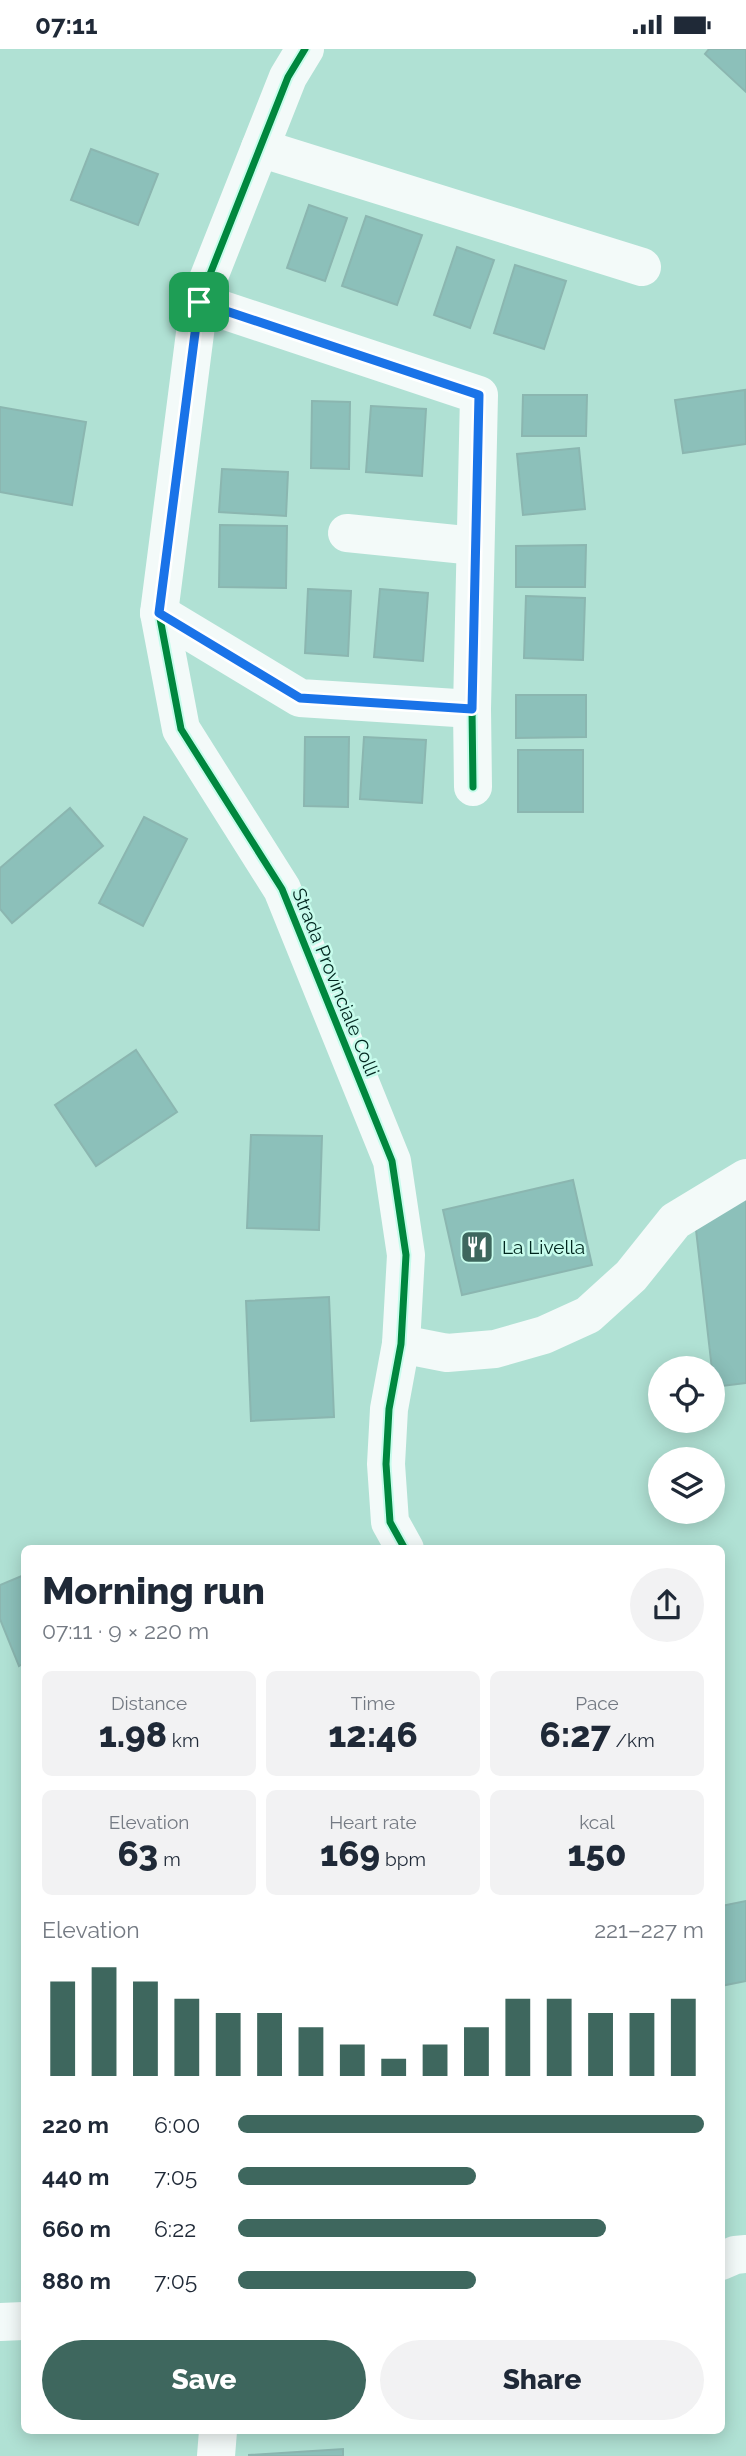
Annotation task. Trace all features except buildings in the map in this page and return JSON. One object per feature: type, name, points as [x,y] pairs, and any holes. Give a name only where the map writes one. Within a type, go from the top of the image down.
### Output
[{"type":"street","name":"Strada Provinciale Colli","points":[[305,49],[288,77],[199,302],[159,613],[181,729],[282,889],[392,1161],[406,1255],[401,1344],[389,1409],[386,1464],[390,1522],[403,1545]]},
{"type":"street","points":[[260,148],[642,267]]},
{"type":"street","points":[[199,302],[479,395],[472,709],[473,787]]},
{"type":"street","points":[[347,533],[475,546]]},
{"type":"street","points":[[159,613],[300,698],[472,709]]},
{"type":"street","points":[[401,1344],[447,1353],[495,1349],[544,1335],[588,1315],[631,1276],[675,1221],[746,1178]]},
{"type":"street","points":[[725,2259],[746,2254]]},
{"type":"street","points":[[0,2322],[21,2321]]},
{"type":"street","points":[[216,2456],[218,2434]]},
{"type":"cycle path","points":[[305,49],[288,77],[199,302],[159,613],[181,729],[282,889],[392,1161],[406,1255],[401,1344],[389,1409],[386,1464],[390,1522],[403,1545]]},
{"type":"cycle path","points":[[199,302],[479,395],[472,709],[473,787]]},
{"type":"place","name":"La Livella","points":[[477,1247]]},
{"type":"route","points":[[199,302],[479,395],[472,709],[300,698],[159,613],[199,302]]}]
